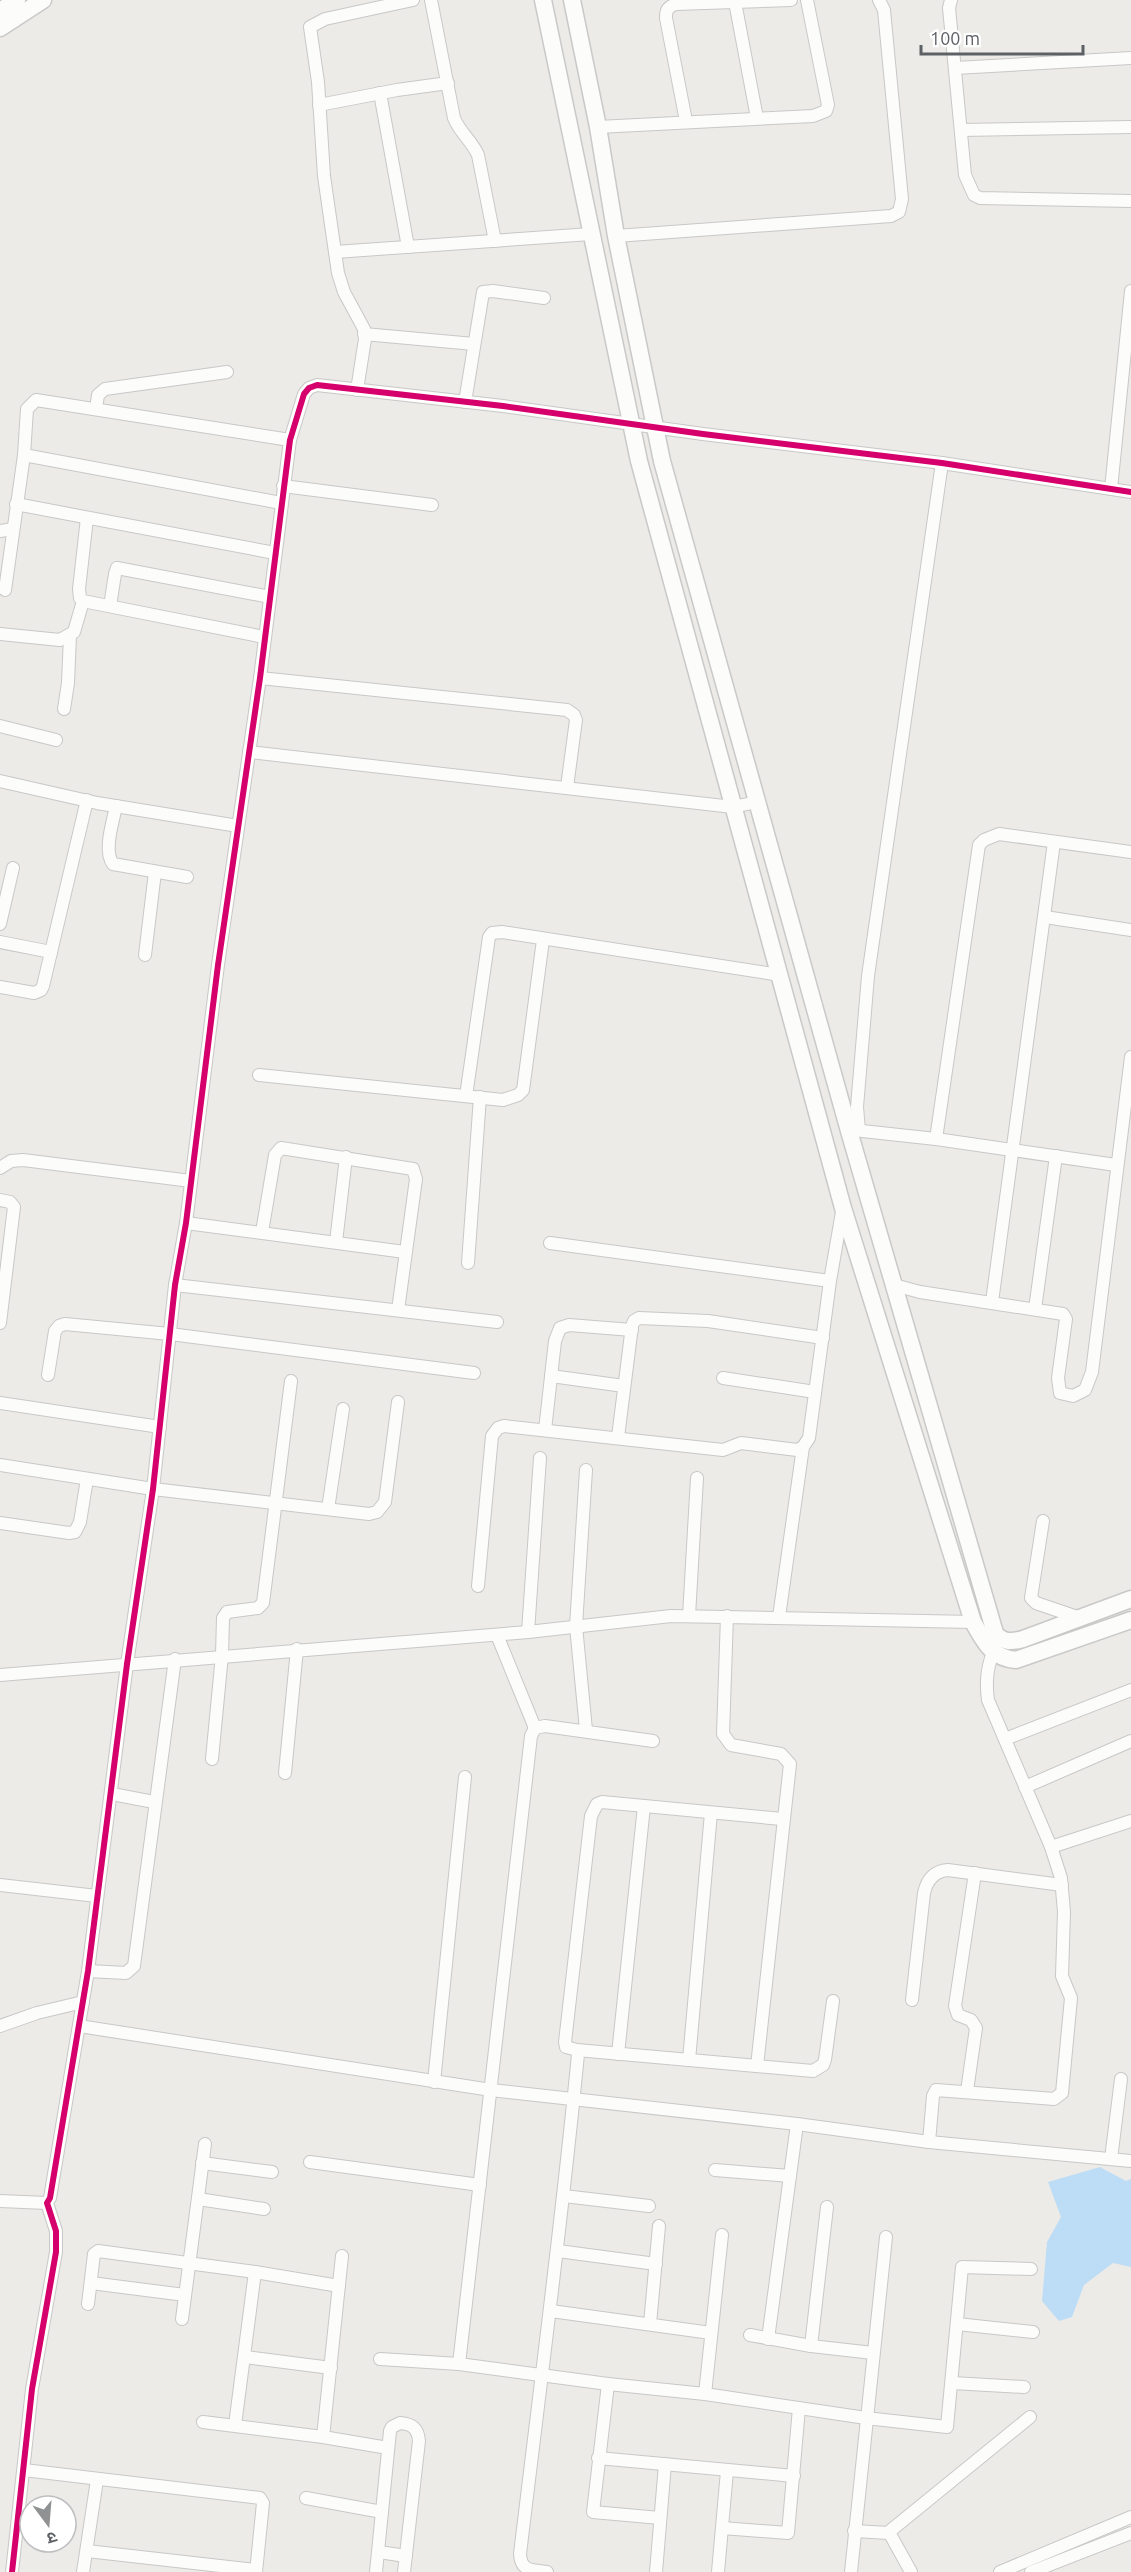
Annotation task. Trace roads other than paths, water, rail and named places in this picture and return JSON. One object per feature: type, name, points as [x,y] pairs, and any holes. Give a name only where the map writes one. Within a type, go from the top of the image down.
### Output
[{"type":"main road","points":[[0,11],[17,0]]},
{"type":"main road","points":[[0,28],[44,0]]},
{"type":"main road","points":[[543,0],[630,424],[843,1208],[973,1622],[988,1648],[1023,1639],[1131,1599]]},
{"type":"main road","points":[[572,0],[654,427],[757,802],[854,1130],[858,1162],[996,1645],[1008,1659],[1024,1658],[1131,1620]]},
{"type":"main road","points":[[833,1170],[858,1162]]},
{"type":"street","points":[[357,390],[364,328],[344,292],[335,252],[324,177],[310,27],[325,19],[413,0]]},
{"type":"street","points":[[431,0],[458,129],[474,146],[477,155],[495,241]]},
{"type":"street","points":[[686,121],[666,12],[669,6],[791,0]]},
{"type":"street","points":[[598,127],[813,116],[826,111],[828,105],[807,0]]},
{"type":"street","points":[[616,236],[891,216],[899,212],[902,199],[884,10],[879,0]]},
{"type":"street","points":[[951,0],[949,8],[965,176],[974,195],[980,198],[1131,201]]},
{"type":"street","points":[[735,2],[757,118]]},
{"type":"street","points":[[955,68],[1131,58]]},
{"type":"street","points":[[319,105],[447,83]]},
{"type":"street","points":[[380,93],[408,247]]},
{"type":"street","points":[[961,130],[1131,127]]},
{"type":"street","points":[[335,252],[591,234]]},
{"type":"street","points":[[465,402],[483,292],[488,290],[544,298]]},
{"type":"street","points":[[1111,489],[1131,291]]},
{"type":"street","points":[[364,334],[474,344]]},
{"type":"street","points":[[96,409],[98,395],[105,389],[227,372]]},
{"type":"street","points":[[12,2572],[32,2389],[56,2252],[56,2231],[47,2203],[50,2198],[88,1971],[153,1490],[175,1285],[186,1223],[218,965],[260,678],[283,486],[290,440],[304,394],[309,388],[317,385],[465,402],[942,464],[1131,492]]},
{"type":"street","points":[[5,590],[24,455],[27,409],[30,404],[44,400],[290,440]]},
{"type":"street","points":[[24,455],[281,503]]},
{"type":"street","points":[[942,464],[868,976],[854,1130],[936,1139],[1116,1165]]},
{"type":"street","points":[[283,486],[432,505]]},
{"type":"street","points":[[16,504],[275,553]]},
{"type":"street","points":[[0,634],[60,640],[70,635],[77,626],[82,601],[79,589],[87,518]]},
{"type":"street","points":[[0,531],[13,529]]},
{"type":"street","points":[[110,606],[114,574],[117,568],[270,597]]},
{"type":"street","points":[[82,601],[264,637]]},
{"type":"street","points":[[64,709],[68,683],[70,635]]},
{"type":"street","points":[[260,678],[567,710],[574,715],[576,720],[567,787]]},
{"type":"street","points":[[0,726],[57,740]]},
{"type":"street","points":[[249,752],[733,807],[757,802]]},
{"type":"street","points":[[0,781],[116,806],[238,826]]},
{"type":"street","points":[[0,987],[38,992],[43,986],[87,800]]},
{"type":"street","points":[[116,806],[109,860],[122,867],[187,877]]},
{"type":"street","points":[[936,1139],[979,845],[991,836],[999,834],[1131,852]]},
{"type":"street","points":[[992,1302],[1054,842]]},
{"type":"street","points":[[0,924],[13,868]]},
{"type":"street","points":[[145,955],[155,872]]},
{"type":"street","points":[[1045,917],[1131,930]]},
{"type":"street","points":[[466,1096],[489,937],[492,933],[502,932],[780,975]]},
{"type":"street","points":[[259,1075],[503,1100],[512,1099],[523,1090],[543,940]]},
{"type":"street","points":[[0,942],[51,952]]},
{"type":"street","points":[[894,1285],[920,1292],[1060,1313],[1065,1316],[1058,1386],[1063,1395],[1079,1395],[1089,1384],[1092,1372],[1131,1058]]},
{"type":"street","points":[[468,1263],[480,1097]]},
{"type":"street","points":[[262,1233],[275,1155],[278,1150],[287,1147],[413,1169],[416,1179],[398,1310]]},
{"type":"street","points":[[1035,1309],[1056,1156]]},
{"type":"street","points":[[336,1242],[346,1157]]},
{"type":"street","points":[[0,1168],[11,1161],[23,1160],[191,1181]]},
{"type":"street","points":[[0,1200],[13,1204],[14,1211],[0,1323]]},
{"type":"street","points":[[779,1617],[803,1448],[809,1438],[830,1281],[843,1208]]},
{"type":"street","points":[[186,1223],[405,1252]]},
{"type":"street","points":[[550,1243],[830,1281]]},
{"type":"street","points":[[175,1285],[497,1322]]},
{"type":"street","points":[[618,1437],[632,1330],[634,1321],[639,1318],[663,1317],[708,1321],[823,1338]]},
{"type":"street","points":[[48,1375],[54,1338],[59,1326],[65,1324],[170,1334],[474,1373]]},
{"type":"street","points":[[545,1430],[556,1334],[560,1328],[569,1325],[632,1330]]},
{"type":"street","points":[[551,1376],[624,1386]]},
{"type":"street","points":[[723,1378],[815,1392]]},
{"type":"street","points":[[212,1759],[224,1614],[258,1608],[263,1603],[291,1381]]},
{"type":"street","points":[[0,1464],[153,1490],[369,1514],[382,1508],[385,1502],[398,1402]]},
{"type":"street","points":[[0,1403],[160,1427]]},
{"type":"street","points":[[328,1509],[343,1409]]},
{"type":"street","points":[[478,1586],[494,1432],[504,1426],[723,1450],[741,1443],[797,1450],[803,1448]]},
{"type":"street","points":[[528,1632],[540,1458]]},
{"type":"street","points":[[586,1470],[576,1626],[586,1731]]},
{"type":"street","points":[[689,1616],[697,1478]]},
{"type":"street","points":[[0,1523],[75,1532],[80,1522],[87,1479]]},
{"type":"street","points":[[1043,1521],[1031,1599],[1036,1603],[1080,1618]]},
{"type":"street","points":[[0,1675],[222,1655],[496,1635],[689,1616],[973,1622]]},
{"type":"street","points":[[727,1616],[723,1734],[731,1745],[781,1754],[786,1758],[790,1770],[782,1819],[757,2066]]},
{"type":"street","points":[[496,1635],[535,1728]]},
{"type":"street","points":[[929,2142],[934,2092],[940,2089],[1054,2099],[1062,2093],[1071,1998],[1062,1971],[1064,1912],[1062,1885],[1051,1847],[988,1700],[985,1682],[987,1666],[996,1645]]},
{"type":"street","points":[[285,1773],[297,1649]]},
{"type":"street","points":[[88,1971],[126,1973],[134,1966],[154,1802],[175,1659]]},
{"type":"street","points":[[1005,1739],[1131,1690]]},
{"type":"street","points":[[459,2364],[531,1736],[535,1728],[545,1725],[653,1741]]},
{"type":"street","points":[[1025,1787],[1131,1741]]},
{"type":"street","points":[[434,2082],[465,1778]]},
{"type":"street","points":[[112,1794],[154,1802]]},
{"type":"street","points":[[782,1819],[602,1802],[597,1804],[591,1816],[565,2042],[567,2048],[577,2050],[757,2066],[819,2069],[825,2060],[833,2001]]},
{"type":"street","points":[[618,2054],[644,1806]]},
{"type":"street","points":[[689,2060],[711,1813]]},
{"type":"street","points":[[1051,1847],[1131,1821]]},
{"type":"street","points":[[912,2000],[926,1886],[930,1879],[942,1870],[1062,1885]]},
{"type":"street","points":[[967,2091],[976,2028],[971,2020],[958,2015],[956,2006],[975,1874]]},
{"type":"street","points":[[0,1885],[97,1896]]},
{"type":"street","points":[[0,2026],[37,2013],[83,2002]]},
{"type":"street","points":[[79,2026],[491,2090],[797,2124],[929,2142],[1131,2161]]},
{"type":"street","points":[[547,2572],[525,2569],[520,2560],[558,2251],[577,2050]]},
{"type":"street","points":[[1112,2159],[1121,2079]]},
{"type":"street","points":[[768,2339],[797,2124]]},
{"type":"street","points":[[182,2319],[205,2144]]},
{"type":"street","points":[[310,2162],[480,2185]]},
{"type":"street","points":[[202,2163],[272,2172]]},
{"type":"street","points":[[715,2170],[790,2176]]},
{"type":"street","points":[[564,2196],[649,2206]]},
{"type":"street","points":[[198,2199],[264,2209]]},
{"type":"street","points":[[0,2201],[47,2203]]},
{"type":"street","points":[[811,2346],[827,2207]]},
{"type":"street","points":[[650,2325],[659,2226]]},
{"type":"street","points":[[705,2394],[722,2235]]},
{"type":"street","points":[[851,2572],[886,2237]]},
{"type":"street","points":[[88,2304],[94,2254],[98,2251],[339,2286]]},
{"type":"street","points":[[558,2251],[656,2264]]},
{"type":"street","points":[[323,2437],[342,2256]]},
{"type":"street","points":[[380,2359],[459,2364],[947,2427],[962,2267],[1031,2269]]},
{"type":"street","points":[[234,2426],[255,2272]]},
{"type":"street","points":[[90,2283],[185,2295]]},
{"type":"street","points":[[551,2311],[711,2333]]},
{"type":"street","points":[[957,2324],[1033,2332]]},
{"type":"street","points":[[750,2335],[811,2346],[873,2353]]},
{"type":"street","points":[[245,2357],[331,2368]]},
{"type":"street","points":[[952,2383],[1024,2388]]},
{"type":"street","points":[[608,2384],[593,2512],[660,2518]]},
{"type":"street","points":[[722,2529],[788,2533],[799,2408]]},
{"type":"street","points":[[854,2530],[889,2533],[1030,2417]]},
{"type":"street","points":[[203,2422],[323,2437],[388,2448]]},
{"type":"street","points":[[376,2572],[392,2427],[400,2423],[407,2423],[418,2432],[404,2572]]},
{"type":"street","points":[[598,2458],[794,2476]]},
{"type":"street","points":[[656,2572],[665,2464]]},
{"type":"street","points":[[24,2470],[260,2498],[263,2504],[256,2571],[87,2551]]},
{"type":"street","points":[[718,2572],[727,2471]]},
{"type":"street","points":[[83,2572],[97,2480]]},
{"type":"street","points":[[306,2498],[382,2512]]},
{"type":"street","points":[[1000,2572],[1131,2517]]},
{"type":"street","points":[[889,2533],[911,2572]]},
{"type":"street","points":[[1030,2572],[1131,2533]]},
{"type":"street","points":[[379,2552],[406,2556]]},
{"type":"water","points":[[1100,2167],[1126,2181],[1131,2179],[1131,2267],[1113,2263],[1084,2285],[1072,2317],[1059,2321],[1042,2301],[1047,2242],[1061,2217],[1048,2182]]}]
